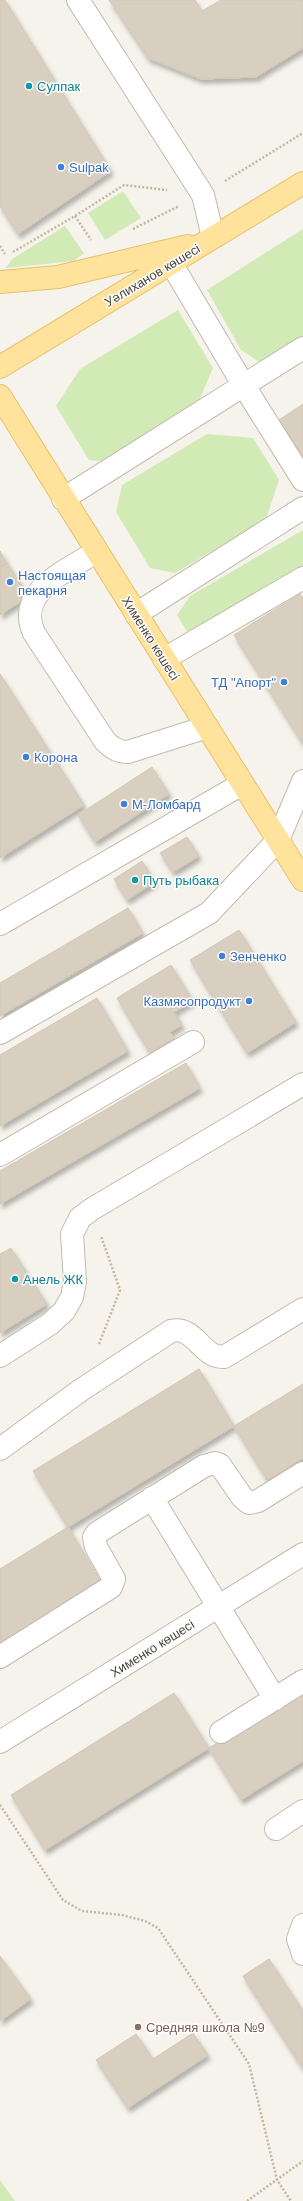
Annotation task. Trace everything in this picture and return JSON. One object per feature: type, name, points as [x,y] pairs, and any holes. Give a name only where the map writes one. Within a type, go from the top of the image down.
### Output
[{"type":"main road","name":"Уәлиханов көшесі","points":[[0,367],[303,182]]},
{"type":"main road","points":[[0,282],[58,277],[210,239]]},
{"type":"main road","name":"Хименко көшесі","points":[[0,396],[62,498],[303,880]]},
{"type":"street","points":[[78,0],[203,195],[210,239]]},
{"type":"street","points":[[171,263],[244,386],[303,480]]},
{"type":"street","points":[[62,498],[303,348]]},
{"type":"street","points":[[136,614],[303,508]]},
{"type":"street","points":[[96,552],[47,583],[38,592],[32,604],[29,615],[34,633],[105,741],[112,748],[120,752],[132,751],[207,727]]},
{"type":"street","points":[[164,659],[303,578]]},
{"type":"street","points":[[0,1033],[209,913],[278,840],[303,781]]},
{"type":"street","points":[[0,924],[242,784]]},
{"type":"street","points":[[0,1155],[193,1042]]},
{"type":"street","points":[[0,1356],[50,1324],[64,1311],[72,1297],[75,1282],[72,1234],[80,1218],[92,1209],[303,1084]]},
{"type":"street","points":[[0,1449],[81,1390],[171,1331],[178,1329],[184,1331],[208,1353],[218,1357],[224,1357],[303,1309]]},
{"type":"street","points":[[0,1657],[111,1587],[114,1579],[96,1547],[94,1538],[100,1530],[152,1498],[210,1463],[220,1465],[242,1497],[249,1503],[258,1501],[303,1473]]},
{"type":"street","points":[[152,1498],[275,1699]]},
{"type":"street","name":"Хименко көшесі","points":[[0,1742],[303,1554]]},
{"type":"street","points":[[221,1732],[303,1681]]},
{"type":"street","points":[[276,1829],[303,1811]]},
{"type":"street","points":[[303,1925],[298,1939],[303,1954]]},
{"type":"path","points":[[0,246],[6,256],[76,216],[124,185],[203,195]]},
{"type":"path","points":[[76,216],[94,246]]},
{"type":"path","points":[[92,1209],[120,1290],[98,1347]]},
{"type":"path","points":[[0,1805],[62,1900],[82,1911],[122,1916],[145,1921],[158,1928],[249,2064],[277,2180],[291,2201]]},
{"type":"path","points":[[247,2201],[303,2161]]},
{"type":"green space","points":[[123,191],[141,218],[105,240],[88,213]]},
{"type":"green space","points":[[65,226],[84,253],[74,261],[6,268],[12,259]]},
{"type":"green space","points":[[303,229],[303,340],[264,365],[241,350],[207,290]]},
{"type":"green space","points":[[178,310],[213,368],[195,410],[110,462],[89,460],[56,406],[80,369]]},
{"type":"green space","points":[[207,434],[253,438],[279,480],[266,519],[175,573],[150,568],[116,512],[122,485]]},
{"type":"green space","points":[[303,530],[303,569],[189,635],[177,615],[190,596]]},
{"type":"green space","points":[[0,2180],[15,2201],[0,2201]]},
{"type":"building","name":"Сулпак","points":[[0,0],[5,0],[111,171],[18,234],[0,206]]},
{"type":"building","points":[[109,0],[195,0],[202,11],[221,0],[303,0],[303,48],[256,77],[201,79],[148,58]]},
{"type":"building","points":[[303,404],[303,457],[279,420]]},
{"type":"building","points":[[0,551],[7,563],[0,567]]},
{"type":"building","name":"Настоящая пекарня","points":[[7,563],[29,596],[0,615],[0,567]]},
{"type":"building","name":"ТД \"Апорт\"","points":[[300,594],[303,598],[303,744],[234,635]]},
{"type":"building","name":"Корона","points":[[0,674],[84,805],[0,858]]},
{"type":"building","name":"М-Ломбард","points":[[152,767],[169,794],[95,842],[78,815]]},
{"type":"building","points":[[187,837],[199,856],[173,872],[160,853]]},
{"type":"building","name":"Путь рыбака","points":[[142,861],[155,882],[127,900],[114,879]]},
{"type":"building","points":[[128,908],[143,933],[0,1016],[0,983]]},
{"type":"building","name":"Казмясопродукт","points":[[239,930],[296,1022],[247,1053],[190,960]]},
{"type":"building","points":[[171,965],[193,1001],[174,1012],[182,1025],[170,1032],[174,1038],[150,1053],[117,998]]},
{"type":"building","points":[[97,998],[128,1051],[0,1126],[0,1055]]},
{"type":"building","points":[[186,1063],[200,1088],[0,1204],[0,1171]]},
{"type":"building","name":"Анель ЖК","points":[[11,1248],[47,1304],[0,1333],[0,1254]]},
{"type":"building","points":[[199,1369],[234,1426],[68,1527],[33,1471]]},
{"type":"building","points":[[303,1384],[303,1458],[267,1480],[234,1426]]},
{"type":"building","points":[[68,1527],[101,1582],[0,1644],[0,1569]]},
{"type":"building","points":[[303,1689],[303,1761],[241,1800],[209,1748]]},
{"type":"building","points":[[174,1693],[209,1748],[45,1850],[11,1795]]},
{"type":"building","points":[[0,1956],[31,1999],[0,2021]]},
{"type":"building","points":[[269,1959],[303,2011],[303,2069],[243,1976]]},
{"type":"building","points":[[193,2033],[208,2055],[128,2108],[96,2060],[136,2034],[153,2059]]},
{"type":"place","name":"Сулпак","points":[[29,86]]},
{"type":"place","name":"Sulpak","points":[[61,167]]},
{"type":"place","name":"Настоящая пекарня","points":[[10,582]]},
{"type":"place","name":"ТД \"Апорт\"","points":[[284,682]]},
{"type":"place","name":"Корона","points":[[26,757]]},
{"type":"place","name":"М-Ломбард","points":[[124,804]]},
{"type":"place","name":"Путь рыбака","points":[[135,880]]},
{"type":"place","name":"Зенченко","points":[[222,956]]},
{"type":"place","name":"Казмясопродукт","points":[[249,1001]]},
{"type":"place","name":"Анель ЖК","points":[[15,1279]]},
{"type":"place","name":"Средняя школа №9","points":[[138,2027]]}]
